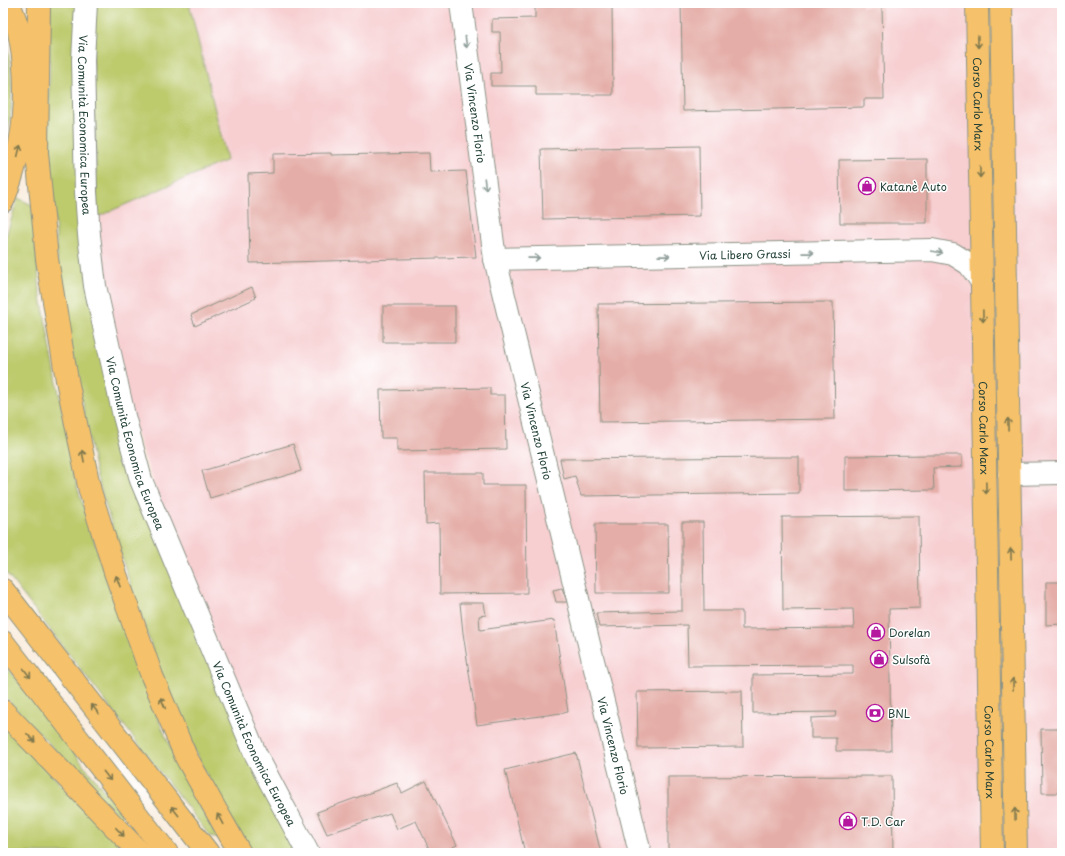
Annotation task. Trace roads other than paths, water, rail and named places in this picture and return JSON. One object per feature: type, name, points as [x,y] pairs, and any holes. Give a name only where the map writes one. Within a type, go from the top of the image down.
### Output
[{"type":"main road","points":[[3,201],[13,174],[22,136],[26,102],[24,65],[19,31],[9,3]]},
{"type":"main road","points":[[24,65],[39,3]]},
{"type":"main road","points":[[39,3],[38,153],[47,259],[67,380],[90,491],[115,572],[152,676],[186,757],[240,853]]},
{"type":"main road","name":"Corso Carlo Marx","points":[[977,3],[992,853]]},
{"type":"main road","points":[[1001,3],[1016,853]]},
{"type":"main road","points":[[26,102],[38,153]]},
{"type":"main road","points":[[3,590],[208,853]]},
{"type":"main road","points":[[3,642],[167,853]]},
{"type":"main road","points":[[3,711],[140,853]]},
{"type":"street","name":"Via Comunità Economica Europea","points":[[86,3],[83,60],[86,192],[89,235],[95,286],[124,416],[141,480],[255,753],[308,853]]},
{"type":"street","name":"Via Vincenzo Florio","points":[[461,3],[495,259],[640,853]]},
{"type":"street","name":"Via Libero Grassi","points":[[495,259],[932,250],[953,254],[970,264],[982,282]]},
{"type":"street","points":[[1009,474],[1062,473]]},
{"type":"place","name":"Katanè Auto","points":[[867,186]]},
{"type":"place","name":"Dorelan","points":[[876,632]]},
{"type":"place","name":"Sulsofà","points":[[879,659]]},
{"type":"place","name":"BNL","points":[[875,713]]},
{"type":"place","name":"T.D. Car","points":[[848,821]]}]
